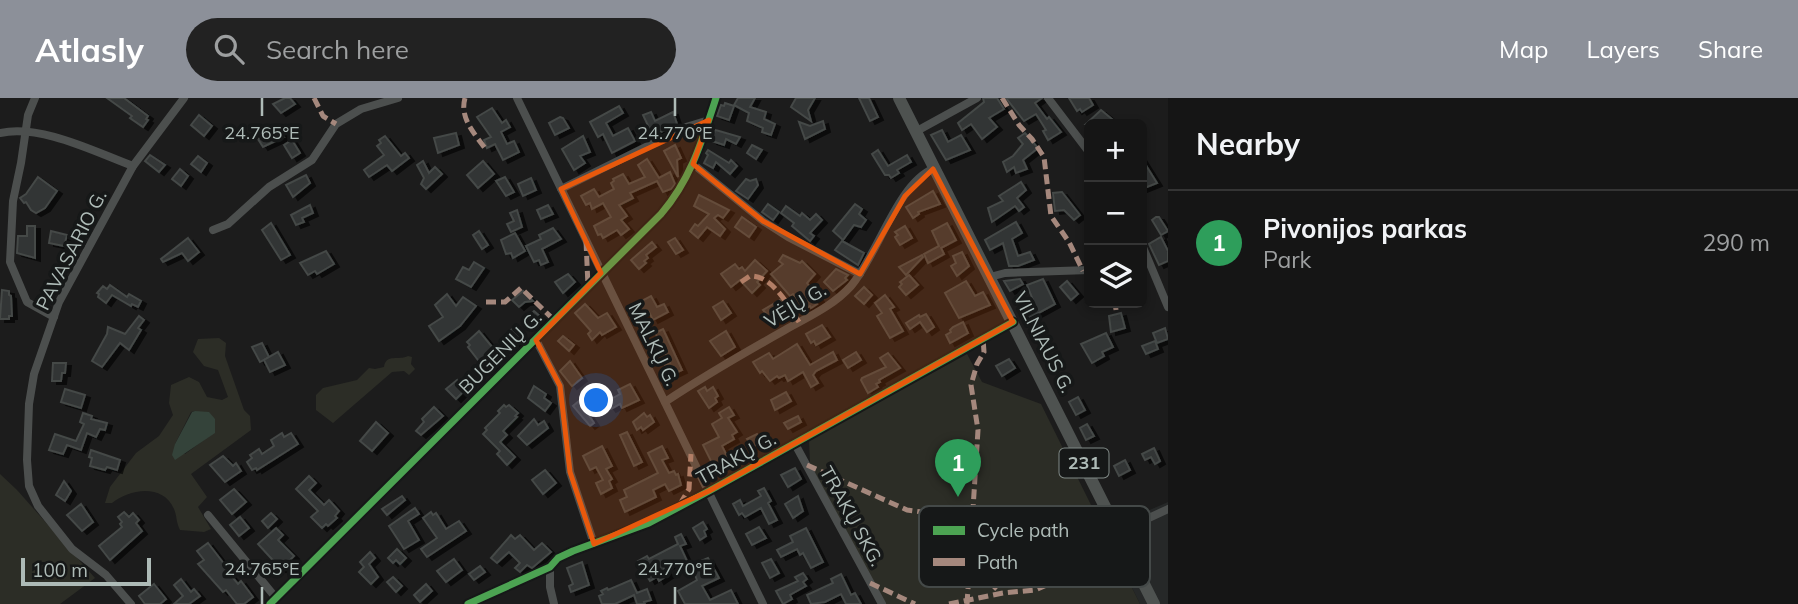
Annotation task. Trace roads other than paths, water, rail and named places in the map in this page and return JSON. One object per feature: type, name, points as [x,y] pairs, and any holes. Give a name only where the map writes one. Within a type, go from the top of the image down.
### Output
[{"type":"main road","name":"VILNIAUS G.","points":[[899,98],[1106,506]]},
{"type":"main road","name":"VILNIAUS G.","points":[[1146,587],[1154,604]]},
{"type":"street","points":[[35,98],[27,115],[13,201],[10,262],[27,302],[54,317]]},
{"type":"street","name":"PAVASARIO G.","points":[[131,604],[106,575],[72,549],[38,506],[29,486],[29,404],[34,374],[59,302],[133,166],[184,98]]},
{"type":"street","points":[[213,230],[228,224],[268,187],[312,160],[336,124],[360,109],[398,98]]},
{"type":"street","name":"MALKŲ G.","points":[[517,98],[763,604]]},
{"type":"street","name":"BUGENIŲ G.","points":[[273,601],[661,214],[678,194],[693,164],[716,98]]},
{"type":"street","points":[[915,132],[977,98]]},
{"type":"street","points":[[1048,98],[1084,145]]},
{"type":"street","points":[[561,189],[685,127],[709,120]]},
{"type":"street","points":[[0,133],[13,130],[51,136],[133,166]]},
{"type":"street","points":[[693,164],[763,221],[860,274]]},
{"type":"street","name":"VĖJŲ G.","points":[[665,402],[836,301],[860,274],[918,178],[933,169]]},
{"type":"street","points":[[1147,267],[1168,306]]},
{"type":"street","points":[[990,277],[1005,273],[1084,270]]},
{"type":"street","name":"TRAKŲ G.","points":[[468,604],[550,567],[558,558],[649,523],[1013,322]]},
{"type":"street","points":[[536,340],[560,386],[570,472],[594,544]]},
{"type":"street","name":"TRAKŲ SKG.","points":[[795,443],[882,604]]},
{"type":"street","points":[[1150,517],[1168,509]]},
{"type":"street","points":[[208,514],[273,601]]},
{"type":"street","points":[[550,567],[550,587],[554,604]]},
{"type":"place","name":"Pivonijos parkas","points":[[958,497]]}]
